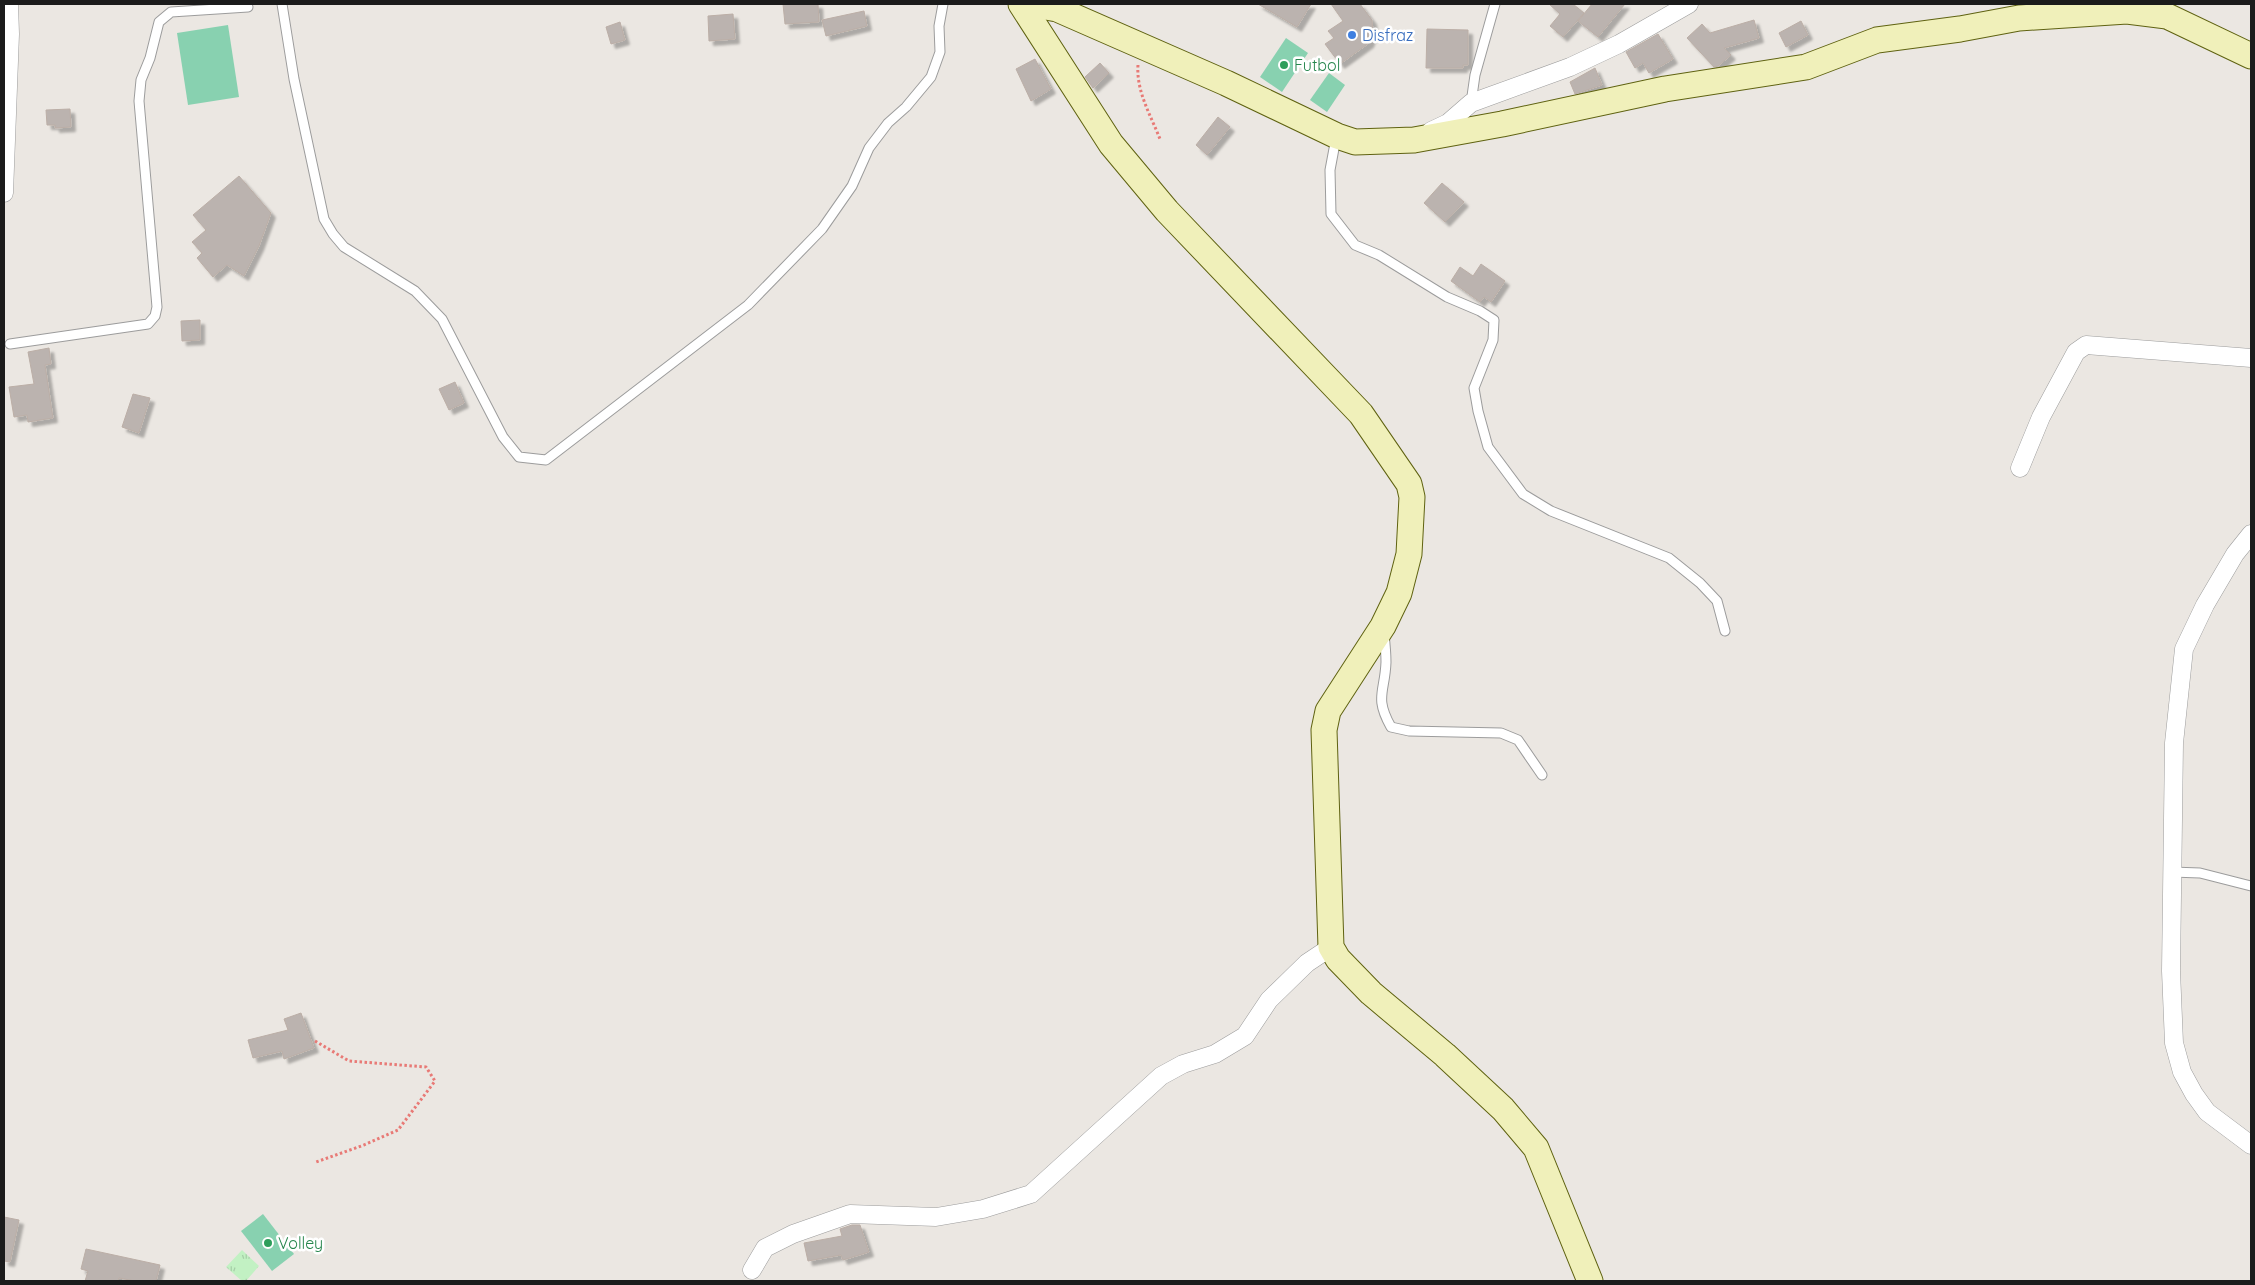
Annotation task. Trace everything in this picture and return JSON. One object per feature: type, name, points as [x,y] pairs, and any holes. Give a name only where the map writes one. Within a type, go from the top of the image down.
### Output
[{"type":"street","points":[[4,192],[10,34],[8,4]]},
{"type":"street","points":[[1021,4],[1111,144],[1167,211],[1361,414],[1410,484],[1412,497],[1409,554],[1399,592],[1383,626],[1328,711],[1324,730],[1331,947],[1338,958],[1371,993],[1445,1055],[1504,1109],[1536,1148],[1590,1281]]},
{"type":"street","points":[[1029,4],[1057,8],[1337,136],[1355,142],[1414,140],[1502,124],[1665,89],[1806,67],[1877,40],[1960,29],[2019,18],[2127,11],[2167,16],[2251,56]]},
{"type":"street","points":[[1414,140],[1448,123],[1471,103],[1570,67],[1619,44],[1689,4]]},
{"type":"street","points":[[2020,468],[2041,417],[2076,352],[2086,345],[2251,358]]},
{"type":"street","points":[[2251,534],[2235,554],[2205,605],[2184,649],[2174,743],[2171,971],[2174,1043],[2182,1072],[2207,1112],[2251,1145]]},
{"type":"street","points":[[752,1270],[765,1248],[793,1234],[850,1214],[936,1217],[983,1209],[1031,1194],[1161,1076],[1183,1064],[1216,1054],[1245,1036],[1269,1000],[1307,962],[1331,947]]},
{"type":"lane","points":[[282,4],[292,69],[324,219],[344,247],[414,291],[442,319],[503,437],[519,457],[546,460],[748,305],[822,229],[852,186],[869,148],[888,123],[906,107],[931,77],[940,52],[939,26],[943,4]]},
{"type":"lane","points":[[1471,103],[1475,74],[1495,4]]},
{"type":"lane","points":[[10,344],[148,324],[155,316],[157,307],[139,101],[141,80],[150,58],[160,22],[170,12],[248,7]]},
{"type":"lane","points":[[1337,136],[1330,170],[1331,214],[1355,245],[1379,255],[1447,297],[1480,311],[1494,320],[1493,340],[1474,388],[1478,411],[1488,446],[1523,494],[1550,511],[1669,558],[1700,583],[1717,601],[1726,631]]},
{"type":"lane","points":[[1383,626],[1386,662],[1380,698],[1384,716],[1391,727],[1409,731],[1501,732],[1518,740],[1542,775]]},
{"type":"lane","points":[[2172,872],[2200,873],[2251,886]]},
{"type":"path","points":[[1139,45],[1137,74],[1144,101],[1160,139]]},
{"type":"path","points":[[314,1041],[349,1061],[426,1067],[436,1081],[398,1130],[364,1145],[316,1162]]},
{"type":"green space","points":[[228,25],[239,97],[188,105],[177,33]]},
{"type":"green space","name":"Futbol","points":[[1286,38],[1308,53],[1282,92],[1260,77]]},
{"type":"green space","points":[[1329,73],[1345,85],[1327,112],[1310,100]]},
{"type":"green space","name":"Volley","points":[[263,1214],[294,1254],[272,1271],[241,1231]]},
{"type":"green space","points":[[242,1250],[259,1266],[246,1281],[242,1281],[226,1267]]},
{"type":"building","points":[[783,4],[818,4],[819,22],[785,24]]},
{"type":"building","points":[[1258,4],[1311,4],[1297,27]]},
{"type":"building","name":"Disfraz","points":[[1331,4],[1360,4],[1372,20],[1373,32],[1369,43],[1340,64],[1325,44],[1334,38],[1328,31],[1343,21]]},
{"type":"building","points":[[1549,4],[1573,4],[1584,13],[1563,37],[1550,26],[1560,14]]},
{"type":"building","points":[[1592,4],[1625,4],[1598,37],[1578,21]]},
{"type":"building","points":[[864,11],[867,26],[826,36],[822,20]]},
{"type":"building","points":[[733,14],[735,39],[709,41],[708,16]]},
{"type":"building","points":[[1754,20],[1759,38],[1724,48],[1731,55],[1718,66],[1714,67],[1687,38],[1702,24],[1710,33]]},
{"type":"building","points":[[1801,21],[1808,35],[1786,47],[1779,33]]},
{"type":"building","points":[[620,22],[625,40],[611,44],[606,27]]},
{"type":"building","points":[[1427,29],[1468,30],[1468,65],[1463,65],[1463,68],[1426,68]]},
{"type":"building","points":[[1658,34],[1673,59],[1649,73],[1643,63],[1635,68],[1626,52]]},
{"type":"building","points":[[1035,59],[1051,89],[1031,101],[1016,69]]},
{"type":"building","points":[[1100,63],[1109,73],[1093,88],[1085,77]]},
{"type":"building","points":[[1595,68],[1602,85],[1575,94],[1570,82]]},
{"type":"building","points":[[70,109],[71,127],[55,128],[55,125],[47,125],[46,110]]},
{"type":"building","points":[[1218,117],[1230,127],[1207,155],[1196,145]]},
{"type":"building","points":[[239,176],[271,213],[259,246],[244,276],[227,265],[213,277],[197,258],[202,253],[192,242],[206,230],[193,215]]},
{"type":"building","points":[[1442,183],[1464,202],[1445,222],[1424,203]]},
{"type":"building","points":[[1481,264],[1505,281],[1491,302],[1484,297],[1480,302],[1451,281],[1460,267],[1473,276]]},
{"type":"building","points":[[200,320],[200,340],[182,341],[181,321]]},
{"type":"building","points":[[49,348],[51,364],[45,365],[53,418],[28,422],[27,415],[14,417],[9,387],[34,384],[28,352]]},
{"type":"building","points":[[455,382],[464,403],[449,410],[439,389]]},
{"type":"building","points":[[133,394],[150,398],[139,433],[122,427]]},
{"type":"building","points":[[301,1013],[314,1048],[284,1059],[282,1051],[253,1058],[248,1040],[288,1030],[284,1019]]},
{"type":"building","points":[[4,1217],[19,1220],[10,1262],[4,1261]]},
{"type":"building","points":[[852,1225],[860,1225],[869,1252],[843,1260],[841,1255],[808,1261],[804,1243],[842,1236],[840,1229]]},
{"type":"building","points":[[86,1249],[160,1265],[156,1281],[135,1281],[119,1278],[118,1281],[85,1281],[88,1271],[81,1269]]},
{"type":"place","name":"Disfraz","points":[[1352,35]]},
{"type":"place","name":"Futbol","points":[[1284,65]]},
{"type":"place","name":"Volley","points":[[268,1243]]}]
